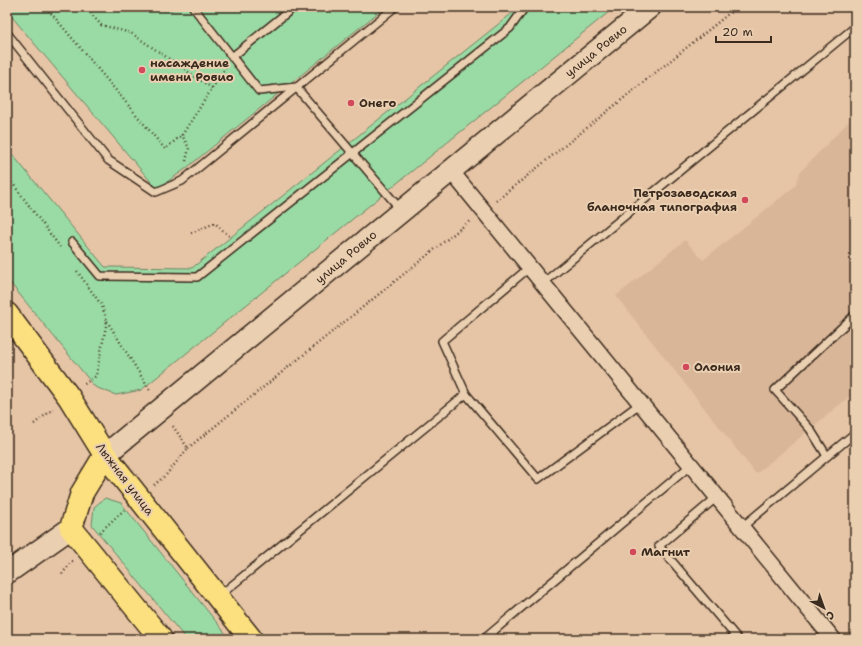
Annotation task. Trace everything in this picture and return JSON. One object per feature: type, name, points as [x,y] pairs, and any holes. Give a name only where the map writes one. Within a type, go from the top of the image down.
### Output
[{"type":"main road","name":"улица Ровио","points":[[71,528],[82,492],[105,455],[650,7]]},
{"type":"main road","name":"Лыжная улица","points":[[7,314],[69,397],[105,455],[251,639]]},
{"type":"main road","points":[[7,573],[71,528],[161,639]]},
{"type":"street","points":[[451,171],[833,639]]},
{"type":"lane","points":[[193,7],[259,90],[296,87]]},
{"type":"lane","points":[[232,57],[294,7]]},
{"type":"lane","points":[[7,33],[108,160],[156,192],[182,180],[395,7]]},
{"type":"lane","points":[[72,242],[100,276],[197,277],[510,28],[524,7]]},
{"type":"lane","points":[[543,283],[855,26]]},
{"type":"lane","points":[[296,87],[402,211]]},
{"type":"lane","points":[[530,267],[442,341],[466,394],[538,479],[641,403]]},
{"type":"lane","points":[[827,456],[810,429],[775,390],[855,315]]},
{"type":"lane","points":[[217,597],[466,394]]},
{"type":"lane","points":[[742,527],[855,433]]},
{"type":"lane","points":[[484,639],[691,465]]},
{"type":"lane","points":[[717,497],[659,546],[738,639]]},
{"type":"path","points":[[46,7],[165,148],[182,135],[232,57]]},
{"type":"path","points":[[85,7],[101,25],[130,33],[212,88]]},
{"type":"path","points":[[188,448],[737,7]]},
{"type":"path","points":[[182,135],[189,148],[182,180]]},
{"type":"path","points":[[7,176],[61,249]]},
{"type":"path","points":[[192,232],[215,223],[238,244]]},
{"type":"path","points":[[34,424],[96,376],[107,321],[102,306],[75,268]]},
{"type":"shaded area","points":[[855,115],[855,392],[756,474],[616,296],[685,240],[703,260],[795,186],[800,172]]},
{"type":"green space","name":"насаждение имени Ровио","points":[[7,7],[168,7],[171,11],[175,7],[385,7],[184,170],[157,189],[7,11]]},
{"type":"green space","points":[[520,7],[615,7],[141,390],[116,395],[95,387],[7,279],[7,148],[105,267],[192,268]]},
{"type":"green space","points":[[105,498],[121,503],[230,639],[186,639],[92,525],[94,507]]},
{"type":"place","name":"насаждение имени Ровио","points":[[142,70]]},
{"type":"place","name":"Онего","points":[[351,103]]},
{"type":"place","name":"Петрозаводская бланочная типография","points":[[745,200]]},
{"type":"place","name":"Олония","points":[[686,367]]},
{"type":"place","name":"Магнит","points":[[633,552]]}]
